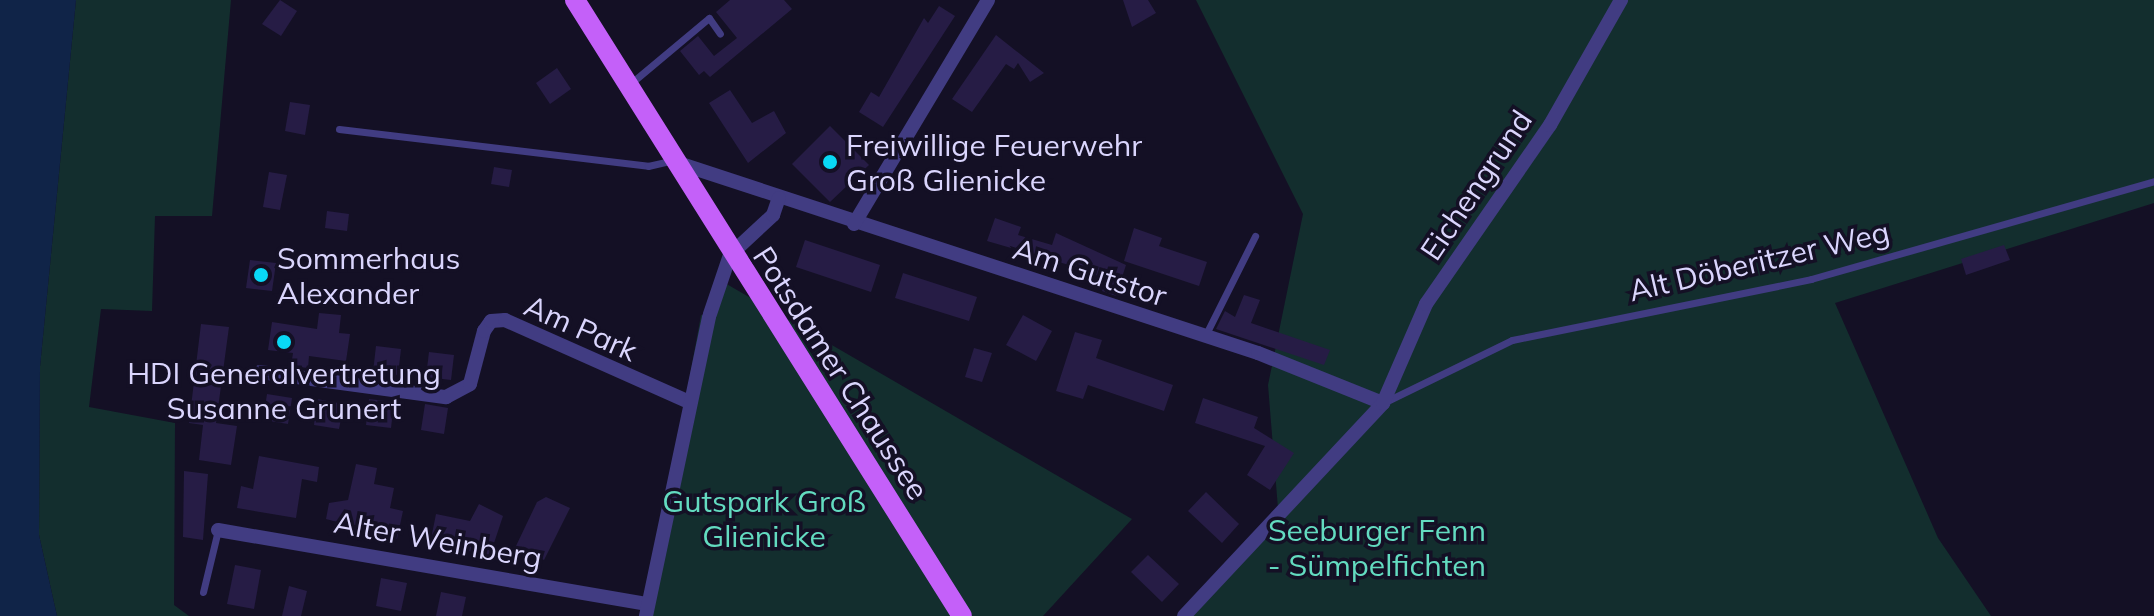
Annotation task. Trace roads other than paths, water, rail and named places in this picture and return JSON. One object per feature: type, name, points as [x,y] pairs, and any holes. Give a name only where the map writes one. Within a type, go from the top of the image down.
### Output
[{"type":"main road","name":"Potsdamer Chaussee","points":[[575,0],[670,161],[962,616]]},
{"type":"street","points":[[854,224],[988,0]]},
{"type":"street","name":"Eichengrund","points":[[1184,616],[1383,403],[1426,304],[1550,125],[1621,0]]},
{"type":"street","name":"Am Gutstor","points":[[670,161],[854,224],[1205,336],[1383,403]]},
{"type":"street","points":[[647,610],[689,402],[710,316],[730,255],[773,215],[779,198]]},
{"type":"street","name":"Am Park","points":[[260,372],[446,397],[470,384],[484,331],[491,321],[505,320],[689,402]]},
{"type":"street","name":"Alter Weinberg","points":[[218,530],[647,610]]},
{"type":"lane","points":[[625,88],[709,18],[720,34]]},
{"type":"lane","points":[[339,129],[648,166],[670,161]]},
{"type":"lane","name":"Alt Döberitzer Weg","points":[[1383,403],[1512,340],[1811,279],[2154,181]]},
{"type":"lane","points":[[1205,336],[1255,236]]},
{"type":"lane","points":[[203,592],[218,530]]},
{"type":"water","points":[[0,0],[76,0],[40,367],[39,535],[57,616],[0,616]]},
{"type":"place","name":"Freiwillige Feuerwehr Groß Glienicke","points":[[830,162]]},
{"type":"place","name":"Sommerhaus Alexander","points":[[261,275]]},
{"type":"place","name":"HDI Generalvertretung Susanne Grunert","points":[[284,342]]},
{"type":"park label","name":"Gutspark Groß Glienicke","points":[[764,518]]},
{"type":"park label","name":"Seeburger Fenn - Sümpelfichten","points":[[1377,547]]}]
